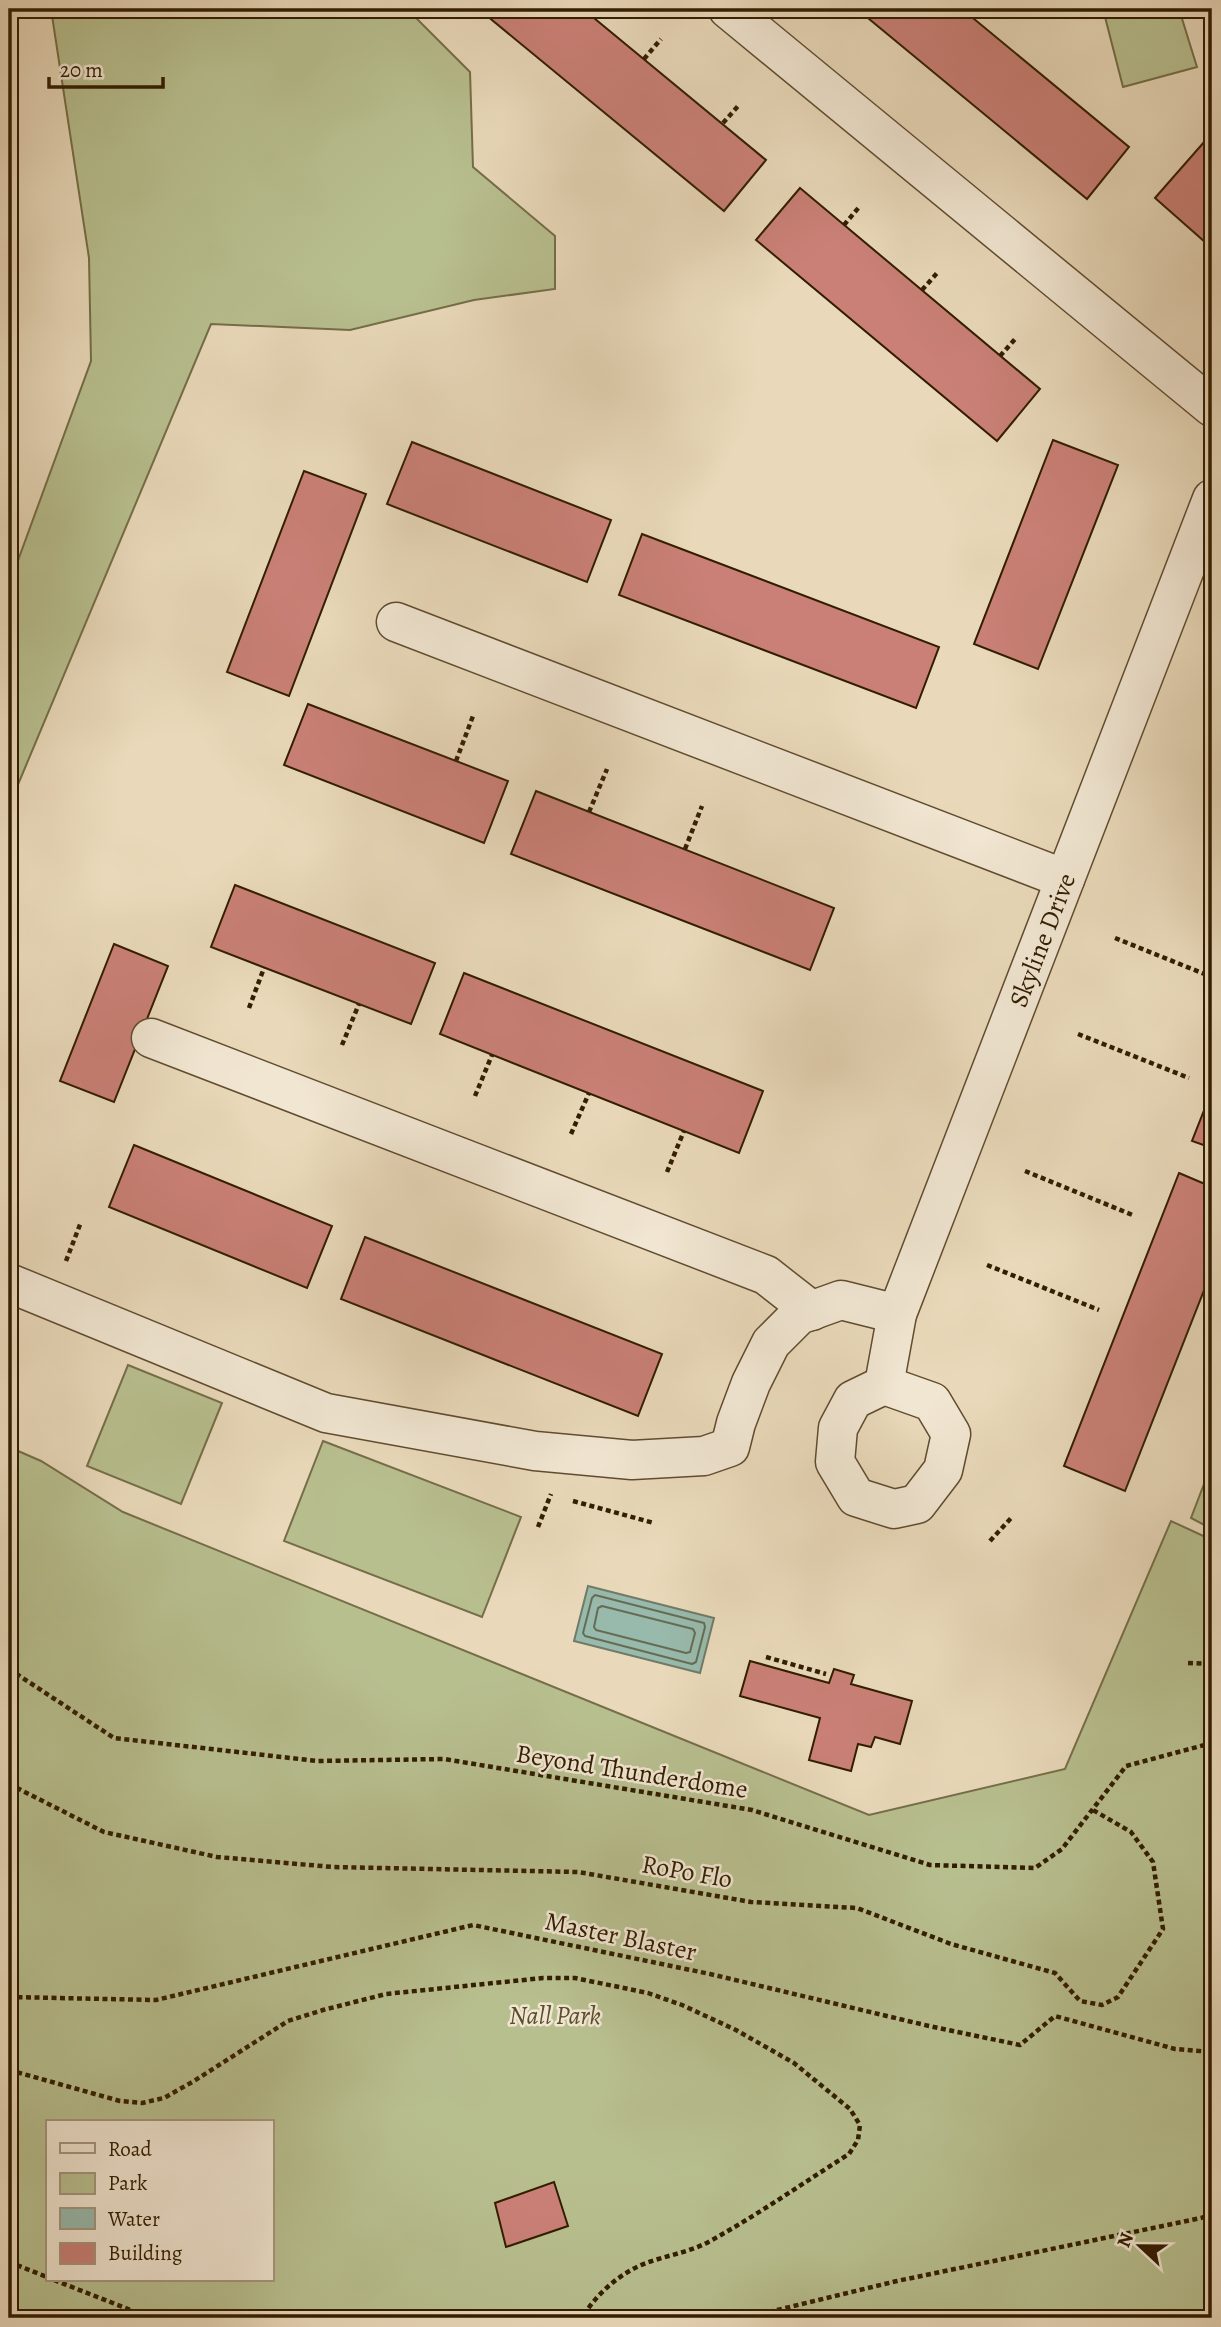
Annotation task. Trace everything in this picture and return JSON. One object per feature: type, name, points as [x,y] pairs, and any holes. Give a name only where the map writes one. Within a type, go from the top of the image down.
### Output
[{"type":"street","points":[[728,9],[1212,408]]},
{"type":"street","name":"Skyline Drive","points":[[884,1385],[897,1314],[1212,499]]},
{"type":"street","points":[[396,622],[1065,879]]},
{"type":"street","points":[[151,1038],[766,1275],[812,1311]]},
{"type":"street","points":[[9,1283],[326,1413],[535,1451],[632,1460],[704,1456],[730,1447],[751,1383],[771,1343],[799,1315],[841,1300],[897,1314]]},
{"type":"path","points":[[645,59],[661,39]]},
{"type":"path","points":[[723,123],[739,105]]},
{"type":"path","points":[[844,225],[860,206]]},
{"type":"path","points":[[922,290],[938,271]]},
{"type":"path","points":[[1000,356],[1017,337]]},
{"type":"path","points":[[456,761],[473,716]]},
{"type":"path","points":[[589,812],[607,769]]},
{"type":"path","points":[[685,849],[702,806]]},
{"type":"path","points":[[1115,938],[1212,977]]},
{"type":"path","points":[[249,1008],[264,968]]},
{"type":"path","points":[[342,1045],[359,1004]]},
{"type":"path","points":[[1078,1034],[1189,1078]]},
{"type":"path","points":[[475,1097],[492,1055]]},
{"type":"path","points":[[571,1134],[589,1093]]},
{"type":"path","points":[[667,1172],[684,1131]]},
{"type":"path","points":[[1025,1171],[1135,1216]]},
{"type":"path","points":[[66,1261],[81,1222]]},
{"type":"path","points":[[987,1265],[1099,1310]]},
{"type":"path","points":[[538,1527],[551,1494]]},
{"type":"path","points":[[573,1500],[654,1523]]},
{"type":"path","points":[[990,1541],[1013,1516]]},
{"type":"path","points":[[766,1657],[826,1674]]},
{"type":"path","points":[[1188,1663],[1212,1664]]},
{"type":"path","name":"Beyond Thunderdome","points":[[9,1670],[114,1738],[317,1761],[443,1759],[752,1810],[930,1865],[1035,1868],[1062,1849],[1126,1766],[1212,1744]]},
{"type":"path","name":"RoPo Flo","points":[[9,1784],[104,1832],[217,1857],[333,1867],[578,1872],[751,1902],[857,1908],[951,1944],[1055,1973],[1080,2001],[1102,2005],[1118,1997],[1163,1929],[1153,1862],[1131,1832],[1093,1810]]},
{"type":"path","name":"Master Blaster","points":[[9,1997],[156,2000],[472,1925],[710,1974],[1020,2045],[1055,2016],[1175,2049],[1212,2052]]},
{"type":"path","points":[[9,2070],[120,2101],[142,2103],[174,2092],[288,2021],[323,2010],[386,1994],[543,1978],[575,1978],[648,1993],[682,2005],[736,2030],[794,2063],[850,2109],[860,2125],[858,2140],[849,2154],[710,2242],[646,2263],[614,2281],[590,2305],[582,2318]]},
{"type":"path","points":[[744,2318],[897,2281],[1212,2214]]},
{"type":"path","points":[[9,2262],[46,2277]]},
{"type":"path","points":[[59,2282],[151,2318]]},
{"type":"green space","points":[[51,9],[421,9],[415,17],[470,72],[473,167],[555,236],[555,289],[474,300],[350,330],[211,324],[9,806],[9,585],[91,361],[89,258]]},
{"type":"green space","points":[[1119,9],[1179,9],[1197,67],[1123,87],[1104,13]]},
{"type":"green space","points":[[128,1365],[222,1403],[181,1504],[87,1466]]},
{"type":"green space","points":[[323,1441],[521,1517],[482,1617],[284,1541]]},
{"type":"green space","name":"Nall Park","points":[[9,1447],[41,1461],[123,1512],[869,1815],[1065,1769],[1171,1521],[1212,1540],[1212,2318],[9,2318]]},
{"type":"green space","points":[[1212,1463],[1212,1529],[1191,1518]]},
{"type":"water","points":[[588,1586],[714,1618],[700,1673],[574,1641]]},
{"type":"building","points":[[583,9],[766,160],[724,211],[481,11]]},
{"type":"building","points":[[857,9],[962,9],[1129,147],[1087,199]]},
{"type":"building","points":[[1212,133],[1212,234],[1205,242],[1155,198]]},
{"type":"building","points":[[800,188],[1040,389],[997,441],[756,240]]},
{"type":"building","points":[[1053,440],[1118,465],[1038,669],[974,644]]},
{"type":"building","points":[[412,442],[611,520],[587,582],[387,504]]},
{"type":"building","points":[[304,471],[366,494],[289,696],[227,672]]},
{"type":"building","points":[[642,534],[939,647],[916,708],[619,595]]},
{"type":"building","points":[[308,704],[508,781],[484,843],[284,765]]},
{"type":"building","points":[[536,791],[834,908],[810,970],[511,854]]},
{"type":"building","points":[[235,885],[435,963],[411,1024],[211,947]]},
{"type":"building","points":[[114,944],[168,966],[114,1102],[60,1081]]},
{"type":"building","points":[[464,973],[763,1091],[739,1153],[440,1034]]},
{"type":"building","points":[[1212,1090],[1212,1148],[1192,1141]]},
{"type":"building","points":[[134,1145],[332,1226],[307,1288],[109,1207]]},
{"type":"building","points":[[1179,1173],[1212,1187],[1212,1270],[1125,1491],[1064,1466]]},
{"type":"building","points":[[365,1237],[662,1354],[638,1416],[341,1299]]},
{"type":"building","points":[[750,1661],[829,1683],[834,1669],[854,1675],[851,1684],[912,1701],[900,1744],[875,1737],[871,1747],[858,1744],[851,1771],[809,1760],[820,1718],[740,1696]]},
{"type":"building","points":[[554,2182],[568,2226],[506,2247],[495,2203]]}]
